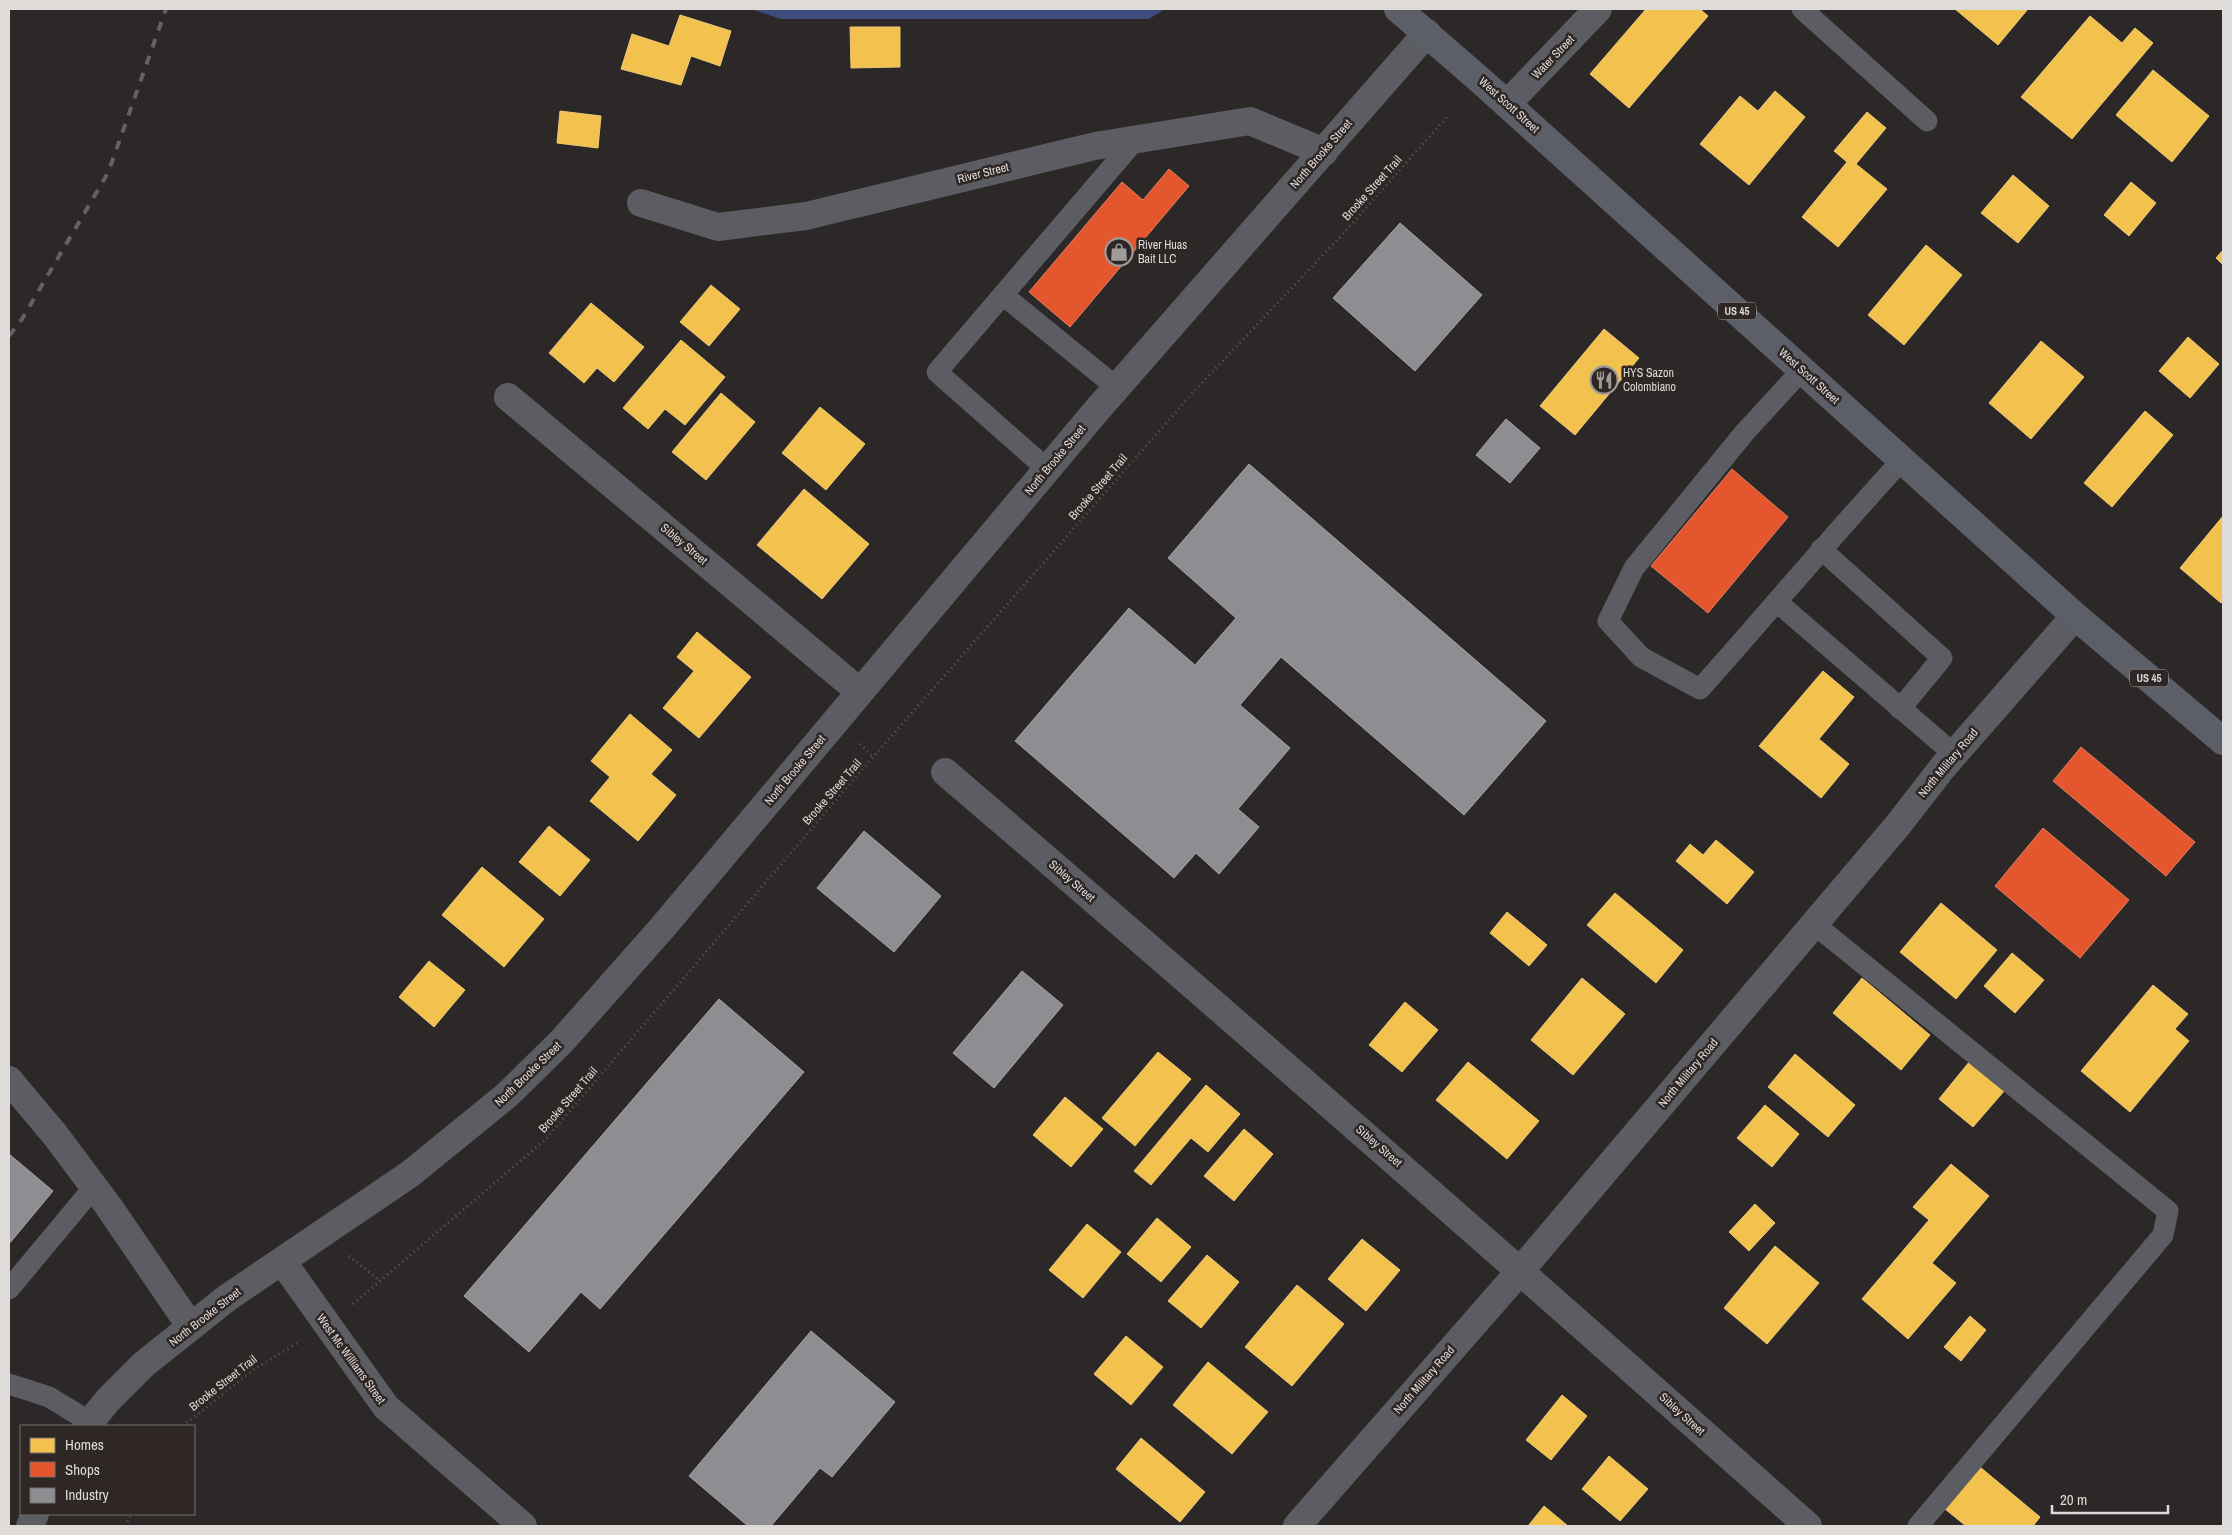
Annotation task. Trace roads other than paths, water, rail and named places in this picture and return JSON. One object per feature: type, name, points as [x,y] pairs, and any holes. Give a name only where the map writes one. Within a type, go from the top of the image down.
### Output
[{"type":"main road","name":"West Scott Street","points":[[1398,9],[1507,104],[2075,616],[2223,741]]},
{"type":"street","name":"Water Street","points":[[1507,104],[1598,9]]},
{"type":"street","name":"North Brooke Street","points":[[89,1424],[138,1370],[190,1327],[227,1298],[410,1174],[507,1095],[562,1041],[662,928],[1116,387],[1427,33]]},
{"type":"street","name":"River Street","points":[[641,203],[718,227],[806,216],[1095,146],[1250,121],[1324,152]]},
{"type":"street","name":"Sibley Street","points":[[508,397],[860,692]]},
{"type":"street","name":"North Military Road","points":[[1297,1526],[1521,1270],[1814,924],[1954,754],[2075,616]]},
{"type":"street","name":"Sibley Street","points":[[945,772],[1521,1270],[1808,1526]]},
{"type":"street","points":[[9,1080],[56,1136],[94,1187],[190,1327]]},
{"type":"street","name":"West Mc Williams Street","points":[[282,1261],[386,1407],[523,1526]]},
{"type":"lane","points":[[1802,9],[1926,121]]},
{"type":"lane","points":[[1047,470],[937,372],[1136,139]]},
{"type":"lane","points":[[1003,295],[1116,387]]},
{"type":"lane","points":[[1802,370],[1745,432],[1634,568],[1608,620],[1641,657],[1700,689],[1778,602],[1821,549],[1902,460]]},
{"type":"lane","points":[[1821,549],[1942,658],[1900,709]]},
{"type":"lane","points":[[1778,602],[1954,754]]},
{"type":"lane","points":[[1814,924],[2168,1211],[2162,1235],[1918,1526]]},
{"type":"lane","points":[[9,1289],[94,1187]]},
{"type":"lane","points":[[9,1384],[49,1397],[89,1424]]},
{"type":"water","points":[[751,9],[1165,9],[1149,19],[781,19]]},
{"type":"railway","points":[[9,336],[22,319],[108,173],[166,9]]},
{"type":"place","name":"River Huas Bait LLC","points":[[1119,252]]},
{"type":"place","name":"HYS Sazon Colombiano","points":[[1604,380]]}]
